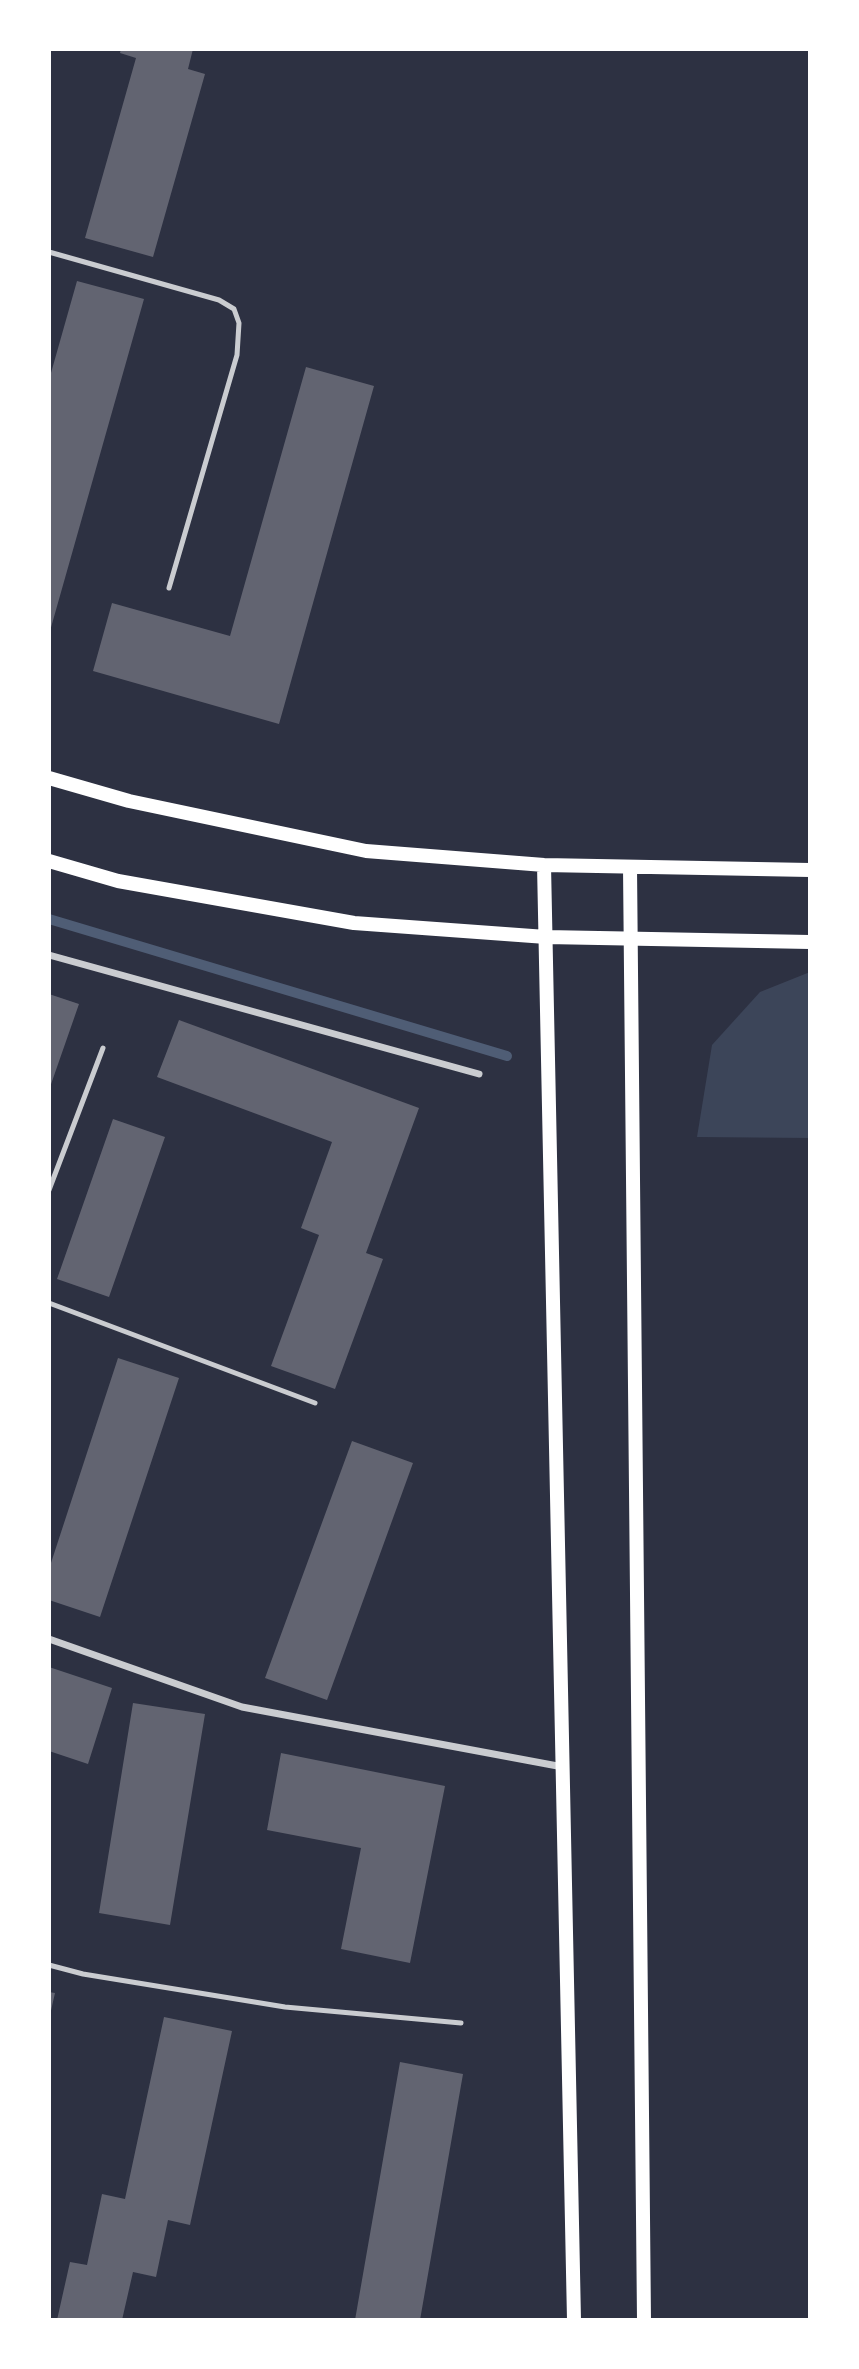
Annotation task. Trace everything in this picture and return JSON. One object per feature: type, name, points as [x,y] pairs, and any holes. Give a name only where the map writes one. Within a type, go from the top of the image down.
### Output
[{"type":"main road","points":[[49,778],[129,801],[366,851],[544,865],[810,870]]},
{"type":"main road","points":[[49,861],[118,881],[354,923],[546,937],[810,942]]},
{"type":"main road","points":[[544,865],[574,2320]]},
{"type":"main road","points":[[630,867],[633,938],[644,2320]]},
{"type":"street","points":[[49,955],[479,1074]]},
{"type":"street","points":[[49,1639],[242,1707],[563,1767]]},
{"type":"lane","points":[[49,251],[219,300],[234,309],[239,323],[237,355],[169,588]]},
{"type":"lane","points":[[49,1189],[103,1048]]},
{"type":"lane","points":[[49,1303],[315,1404]]},
{"type":"lane","points":[[49,1965],[83,1974],[285,2007],[461,2023]]},
{"type":"shaded area","points":[[810,972],[810,1138],[697,1137],[712,1045],[760,992]]},
{"type":"building","points":[[121,49],[193,49],[188,69],[205,74],[153,257],[85,238],[136,58],[120,53]]},
{"type":"building","points":[[77,281],[144,299],[50,631],[49,380]]},
{"type":"building","points":[[306,367],[374,386],[279,724],[93,671],[112,603],[230,636]]},
{"type":"building","points":[[49,994],[79,1004],[49,1090]]},
{"type":"building","points":[[179,1020],[419,1108],[366,1253],[383,1259],[335,1389],[271,1366],[319,1235],[301,1228],[332,1142],[157,1077]]},
{"type":"building","points":[[113,1119],[165,1137],[109,1297],[57,1279]]},
{"type":"building","points":[[118,1358],[179,1378],[100,1617],[49,1600],[49,1569]]},
{"type":"building","points":[[352,1441],[413,1463],[327,1700],[265,1678]]},
{"type":"building","points":[[49,1667],[112,1688],[88,1764],[49,1751]]},
{"type":"building","points":[[133,1703],[205,1714],[170,1925],[99,1913]]},
{"type":"building","points":[[281,1753],[445,1786],[410,1963],[341,1949],[361,1848],[267,1830]]},
{"type":"building","points":[[49,1992],[55,1993],[50,2015],[49,2015]]},
{"type":"building","points":[[164,2017],[232,2031],[190,2225],[168,2220],[156,2277],[133,2272],[122,2320],[57,2320],[70,2262],[87,2265],[102,2194],[125,2199]]},
{"type":"building","points":[[400,2062],[463,2074],[420,2320],[355,2320]]},
{"type":"waterway","points":[[49,919],[507,1056]]}]
